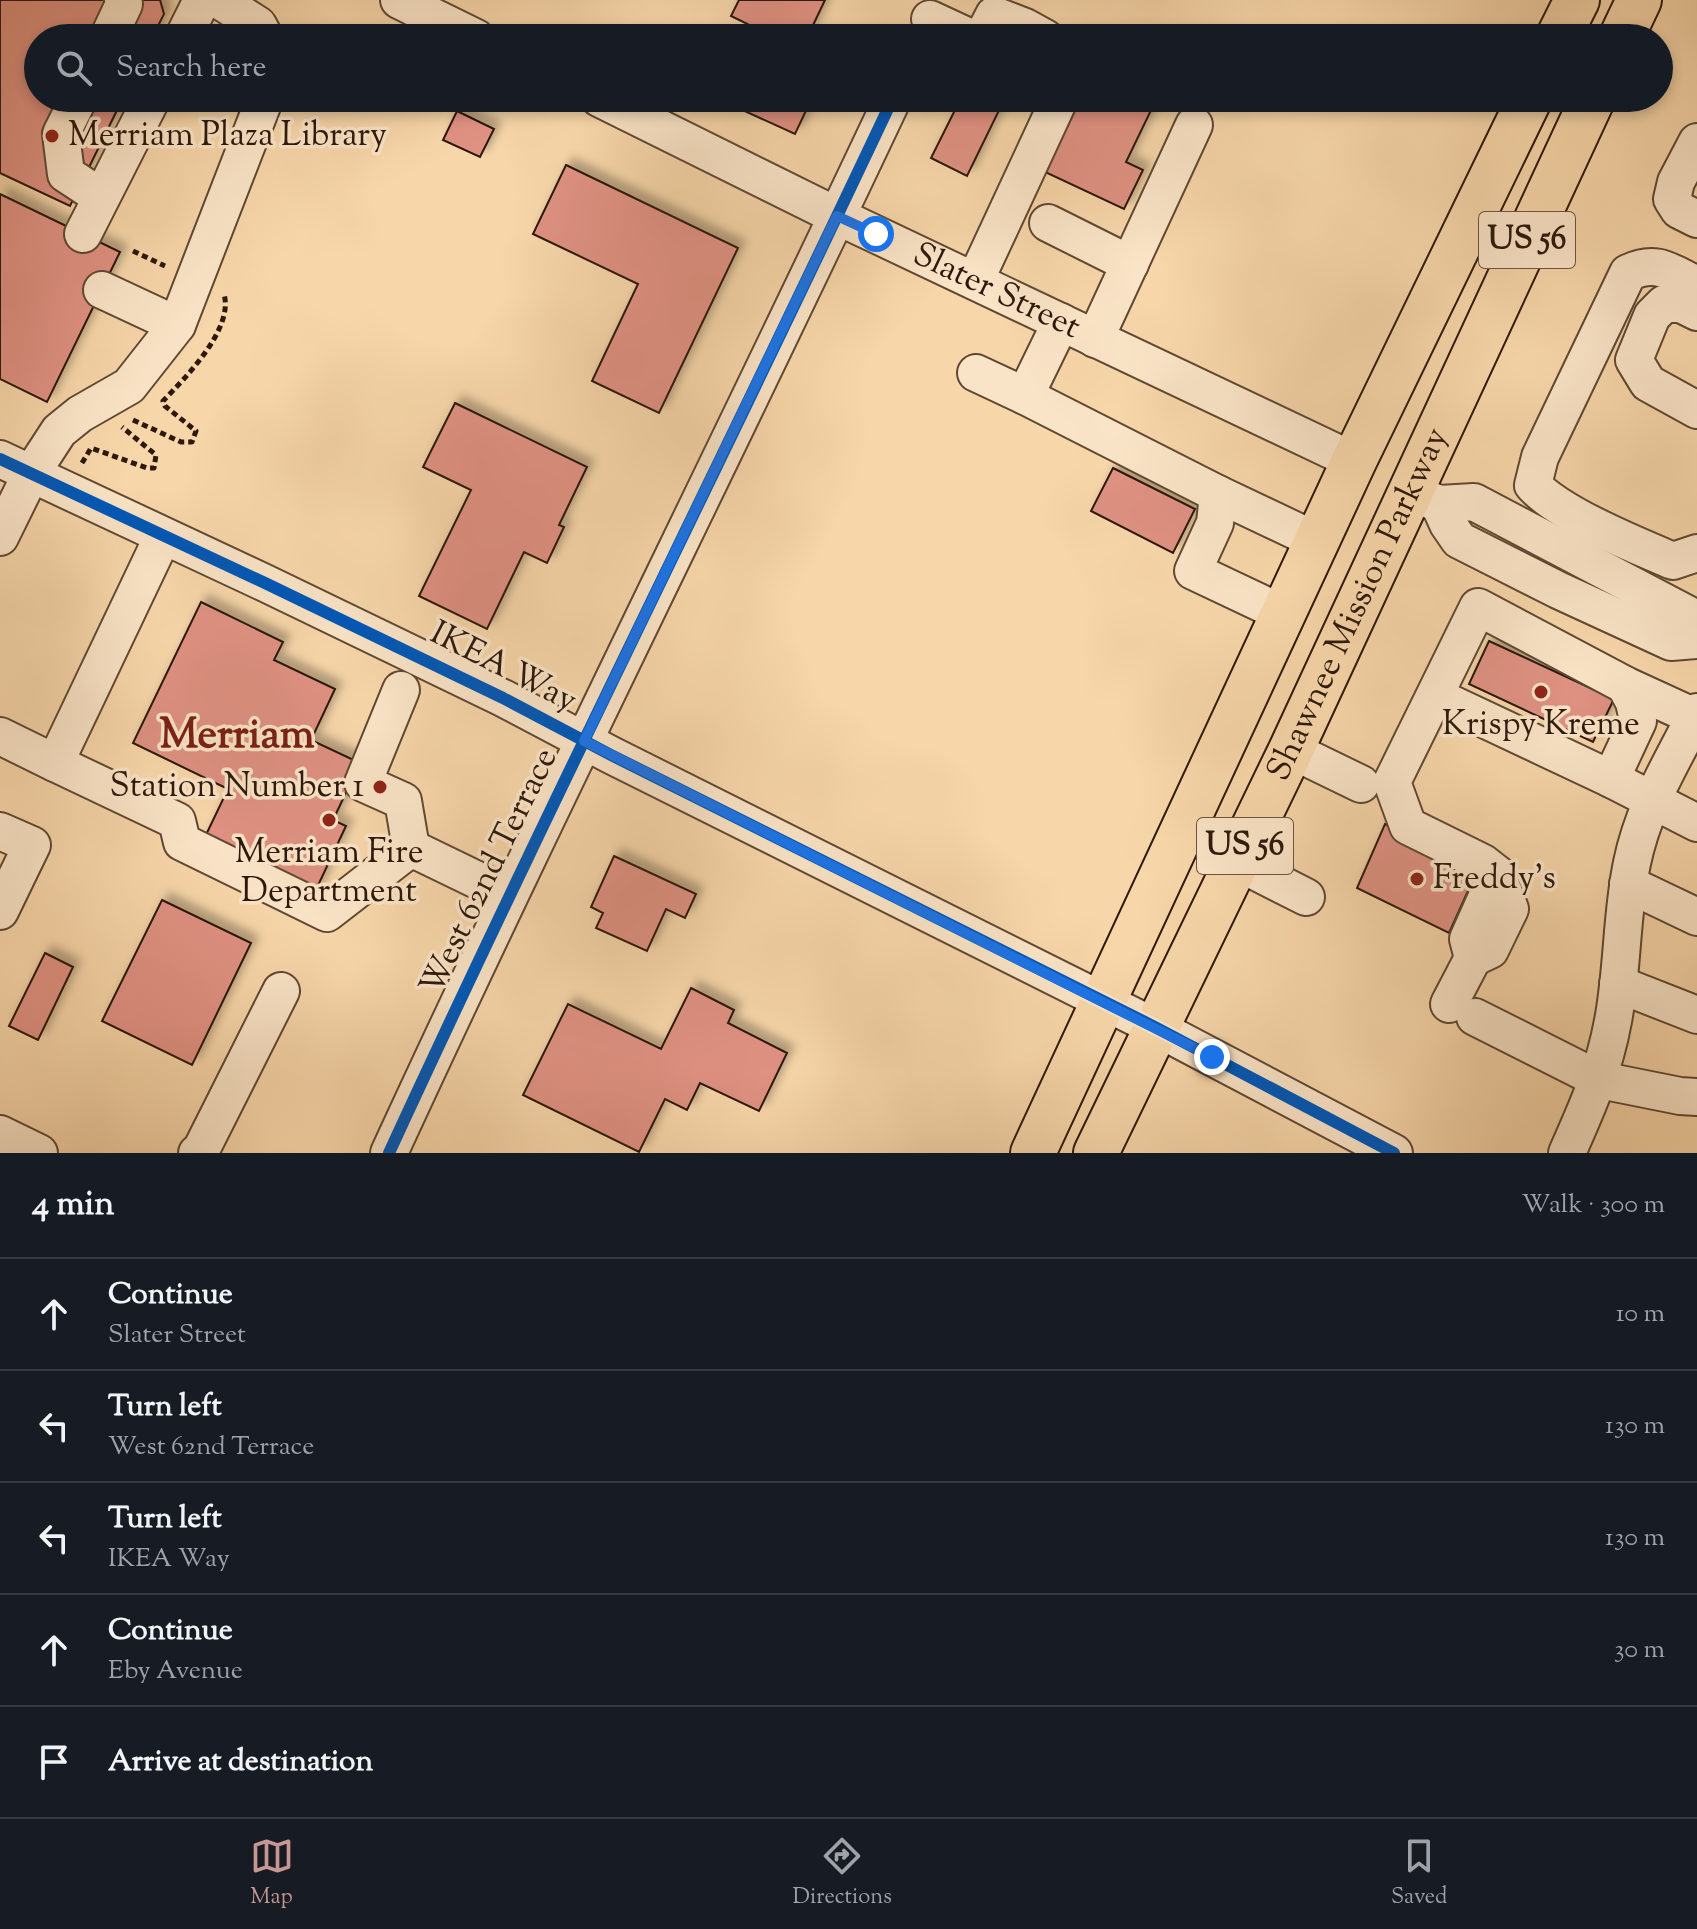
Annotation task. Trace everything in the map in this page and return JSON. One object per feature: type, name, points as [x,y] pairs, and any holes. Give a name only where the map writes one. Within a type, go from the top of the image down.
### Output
[{"type":"highway","points":[[1565,24],[1577,0]]},
{"type":"highway","points":[[1628,24],[1639,0]]},
{"type":"highway","name":"Shawnee Mission Parkway","points":[[1033,1153],[1354,461],[1523,112]]},
{"type":"highway","name":"Shawnee Mission Parkway","points":[[1096,1153],[1291,750],[1330,662],[1424,498],[1587,112]]},
{"type":"highway","points":[[1330,662],[1363,491],[1354,461]]},
{"type":"street","points":[[114,24],[123,0]]},
{"type":"street","points":[[190,24],[202,0]]},
{"type":"street","points":[[219,0],[256,24]]},
{"type":"street","points":[[399,0],[448,24]]},
{"type":"street","points":[[989,24],[994,15],[1017,24]]},
{"type":"street","points":[[72,112],[61,134],[66,174],[101,197]]},
{"type":"street","points":[[83,234],[145,112]]},
{"type":"street","points":[[0,537],[15,466],[80,414],[129,386],[177,325],[260,112]]},
{"type":"street","name":"Slater Street","points":[[627,112],[837,216],[1354,461]]},
{"type":"street","name":"West 62nd Terrace","points":[[389,1153],[508,895],[886,112]]},
{"type":"street","points":[[975,281],[1053,112]]},
{"type":"street","points":[[1095,339],[1194,125]]},
{"type":"street","points":[[1688,214],[1672,199],[1676,182],[1697,142]]},
{"type":"street","points":[[1048,223],[1130,264]]},
{"type":"street","points":[[1697,285],[1656,265],[1628,273],[1540,457],[1533,485],[1544,497],[1627,541],[1673,561],[1697,553]]},
{"type":"street","points":[[102,290],[177,325]]},
{"type":"street","points":[[1697,312],[1681,304],[1664,304],[1652,316],[1634,360],[1648,383],[1697,410]]},
{"type":"street","points":[[1025,396],[1061,322]]},
{"type":"street","points":[[976,373],[1317,541]]},
{"type":"street","name":"IKEA Way","points":[[15,466],[347,621],[1155,1027],[1394,1153]]},
{"type":"street","points":[[1218,494],[1215,523],[1193,571],[1284,614]]},
{"type":"street","points":[[1424,498],[1474,502],[1687,614],[1697,627]]},
{"type":"street","points":[[1424,498],[1459,540],[1671,642],[1697,640]]},
{"type":"street","points":[[55,763],[163,536]]},
{"type":"street","points":[[1567,1153],[1600,1080],[1614,1019],[1632,860],[1651,799],[1696,716],[1625,685],[1478,607],[1392,782],[1408,826],[1483,863],[1497,874],[1468,939],[1473,958],[1462,1011],[1600,1080],[1697,1097]]},
{"type":"street","points":[[1611,779],[1638,721],[1634,702],[1625,685]]},
{"type":"street","points":[[401,690],[363,783],[403,801],[411,848]]},
{"type":"street","points":[[1435,696],[1697,823]]},
{"type":"street","points":[[0,736],[177,821],[182,842],[327,913],[411,848]]},
{"type":"street","points":[[1291,750],[1361,784]]},
{"type":"street","points":[[0,831],[32,845],[0,911]]},
{"type":"street","points":[[411,848],[508,895]]},
{"type":"street","points":[[1237,862],[1306,897]]},
{"type":"street","points":[[1628,884],[1697,917]]},
{"type":"street","points":[[1618,984],[1697,1015]]},
{"type":"street","points":[[197,1153],[281,991]]},
{"type":"street","points":[[0,1134],[39,1153]]},
{"type":"path","points":[[133,251],[169,268]]},
{"type":"path","points":[[81,464],[91,448],[154,468],[156,455],[122,426],[133,419],[181,442],[192,442],[196,431],[163,401],[197,366],[225,312],[226,295],[213,288]]},
{"type":"building","name":"Merriam Plaza Library","points":[[0,0],[160,0],[164,14],[159,24],[24,24],[24,112],[116,112],[70,206],[0,173]]},
{"type":"building","points":[[739,0],[825,0],[814,24],[747,24],[731,16]]},
{"type":"building","points":[[457,112],[494,129],[480,157],[443,140]]},
{"type":"building","points":[[747,112],[805,112],[795,134]]},
{"type":"building","points":[[954,112],[998,112],[967,176],[931,158]]},
{"type":"building","points":[[1071,112],[1150,112],[1126,162],[1143,170],[1124,209],[1043,171]]},
{"type":"building","points":[[566,165],[738,248],[659,413],[592,381],[638,284],[533,234]]},
{"type":"building","points":[[0,194],[120,252],[47,402],[0,379]]},
{"type":"building","points":[[455,403],[587,467],[559,525],[564,527],[547,563],[524,552],[487,629],[419,596],[471,490],[423,467]]},
{"type":"building","points":[[1113,468],[1195,509],[1173,553],[1091,511]]},
{"type":"building","points":[[201,602],[283,642],[274,660],[335,689],[311,740],[360,763],[333,820],[346,826],[314,894],[203,841],[228,789],[133,743]]},
{"type":"building","name":"Krispy Kreme","points":[[1489,641],[1614,699],[1593,742],[1469,684]]},
{"type":"building","name":"Freddy's","points":[[1385,824],[1478,869],[1449,933],[1357,888]]},
{"type":"building","points":[[614,856],[696,894],[685,918],[666,909],[647,951],[596,928],[603,913],[591,907]]},
{"type":"building","points":[[162,900],[251,943],[192,1065],[102,1021]]},
{"type":"building","points":[[45,953],[73,967],[38,1040],[9,1026]]},
{"type":"building","points":[[691,988],[734,1010],[728,1023],[787,1053],[759,1111],[700,1083],[687,1110],[665,1099],[639,1152],[523,1095],[568,1004],[661,1049]]},
{"type":"cycle path","points":[[389,1153],[886,112]]},
{"type":"cycle path","points":[[0,459],[503,698],[1155,1027],[1394,1153]]},
{"type":"place","name":"Merriam Plaza Library","points":[[52,136]]},
{"type":"place","name":"Krispy Kreme","points":[[1541,692]]},
{"type":"place","name":"Station Number 1","points":[[380,787]]},
{"type":"place","name":"Merriam Fire Department","points":[[329,820]]},
{"type":"place","name":"Freddy's","points":[[1417,879]]},
{"type":"district","name":"Merriam","points":[[237,737]]},
{"type":"route","points":[[876,234],[837,216],[584,741],[1212,1057]]}]
